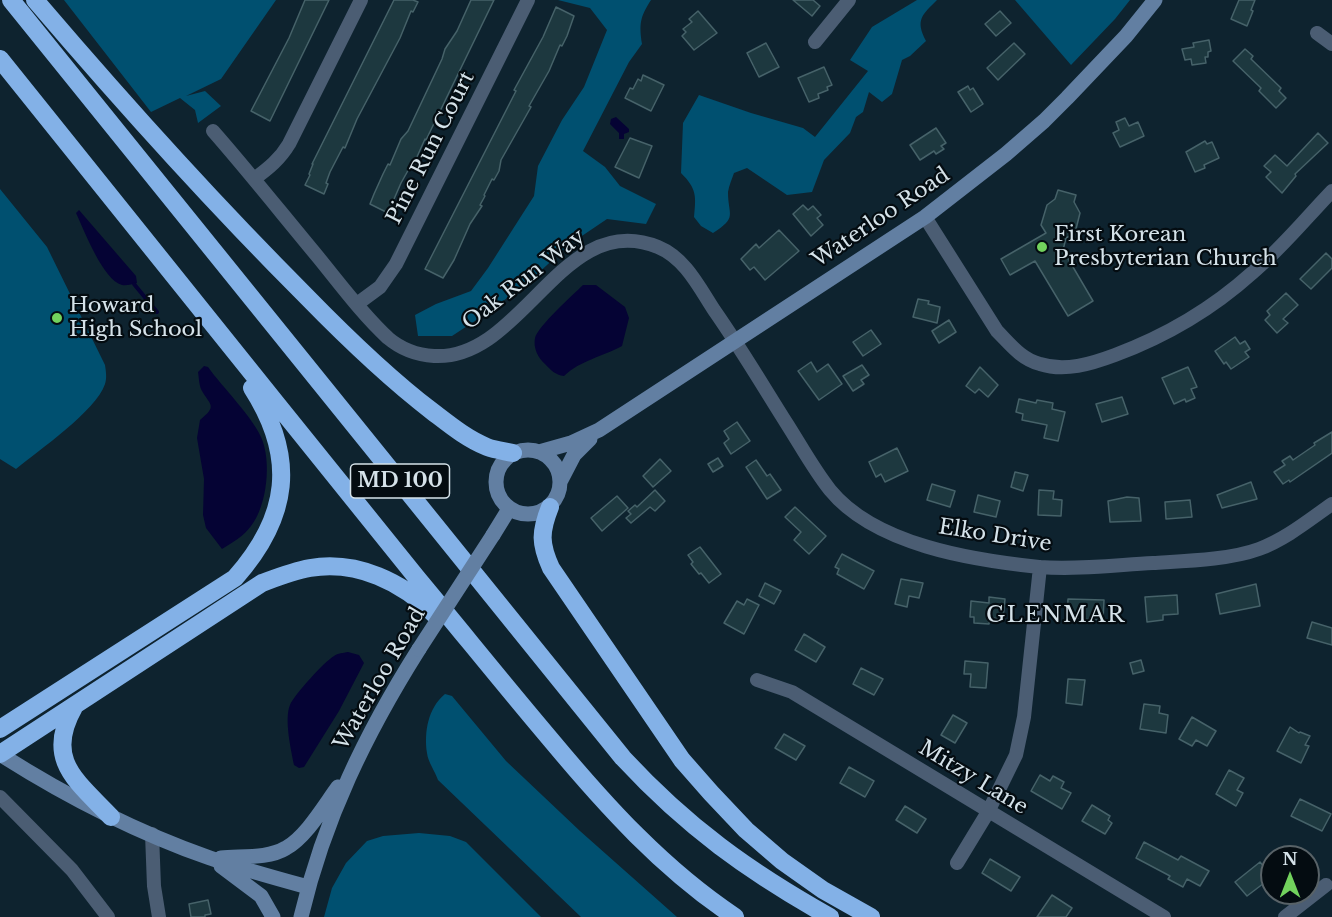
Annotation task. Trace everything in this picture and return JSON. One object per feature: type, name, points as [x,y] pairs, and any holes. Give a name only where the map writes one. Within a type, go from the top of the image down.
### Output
[{"type":"highway","name":"MD 100","points":[[11,0],[623,758],[656,794],[702,834],[752,870],[830,917]]},
{"type":"highway","points":[[35,0],[166,151],[229,219],[353,343],[406,392],[453,427],[475,442],[513,453]]},
{"type":"highway","name":"MD 100","points":[[0,59],[194,302],[584,779],[634,834],[678,874],[735,917]]},
{"type":"highway","points":[[0,729],[236,578],[261,547],[270,528],[277,510],[281,471],[272,426],[263,406],[194,302]]},
{"type":"highway","points":[[550,507],[543,526],[542,540],[551,568],[682,760],[746,830],[782,861],[823,890],[871,917]]},
{"type":"highway","points":[[0,754],[262,583],[290,572],[313,567],[340,567],[364,571],[405,588],[421,601],[513,695]]},
{"type":"highway","points":[[74,707],[66,721],[62,756],[69,771],[111,817]]},
{"type":"main road","name":"Waterloo Road","points":[[539,452],[571,443],[599,430],[925,217],[1006,154],[1044,121],[1126,36],[1155,0]]},
{"type":"main road","name":"Waterloo Road","points":[[561,480],[574,455],[599,430]]},
{"type":"main road","points":[[525,450],[539,452],[555,462],[561,480],[557,498],[550,507],[540,513],[520,514],[509,509],[498,495],[496,480],[500,467],[513,453],[525,450]]},
{"type":"main road","name":"Waterloo Road","points":[[301,917],[308,887],[351,771],[390,695],[509,509]]},
{"type":"main road","points":[[0,754],[49,785],[111,817],[211,858],[308,887]]},
{"type":"main road","points":[[211,858],[264,855],[285,849],[306,830],[351,771]]},
{"type":"main road","points":[[211,858],[261,896],[273,917]]},
{"type":"street","points":[[254,179],[272,166],[290,144],[361,0]]},
{"type":"street","name":"Pine Run Court","points":[[357,304],[380,287],[396,264],[528,0]]},
{"type":"street","points":[[815,42],[849,0]]},
{"type":"street","points":[[1317,33],[1332,44]]},
{"type":"street","name":"Oak Run Way","points":[[213,131],[357,304],[389,338],[404,349],[421,355],[437,357],[469,350],[487,340],[572,263],[590,250],[603,244],[621,241],[641,242],[659,248],[676,258],[689,272],[736,341]]},
{"type":"street","points":[[925,217],[997,331],[1024,358],[1041,365],[1076,367],[1146,343],[1202,311],[1254,273],[1332,191]]},
{"type":"street","name":"Elko Drive","points":[[736,341],[831,491],[866,522],[909,541],[939,549],[1040,567],[1076,568],[1170,562],[1257,550],[1281,538],[1332,504]]},
{"type":"street","points":[[957,863],[1008,774],[1020,738],[1040,567]]},
{"type":"street","name":"Mitzy Lane","points":[[757,680],[792,692],[1164,917]]},
{"type":"street","points":[[0,797],[72,870],[108,917]]},
{"type":"street","points":[[152,834],[154,886],[159,917]]},
{"type":"street","points":[[1285,917],[1326,885]]},
{"type":"shaded area","points":[[64,0],[276,0],[221,79],[186,96],[205,91],[221,106],[198,123],[195,110],[180,98],[151,112]]},
{"type":"shaded area","points":[[558,0],[651,0],[641,21],[642,44],[629,62],[583,151],[605,167],[620,186],[656,204],[646,224],[607,219],[570,244],[535,276],[493,309],[452,336],[418,336],[415,315],[436,304],[471,291],[488,268],[534,196],[538,166],[562,120],[584,87],[607,30],[590,8]]},
{"type":"shaded area","points":[[917,0],[937,0],[922,18],[921,28],[926,41],[910,56],[902,60],[892,94],[882,102],[869,92],[863,112],[856,117],[850,133],[824,160],[812,192],[787,195],[747,168],[734,173],[728,192],[730,216],[726,223],[713,233],[701,226],[694,217],[693,188],[681,173],[683,123],[699,95],[803,128],[815,137],[868,71],[850,60],[872,27]]},
{"type":"shaded area","points":[[1015,0],[1130,0],[1071,65]]},
{"type":"shaded area","points":[[616,117],[629,129],[629,132],[624,134],[624,139],[619,139],[619,133],[610,124],[611,119]]},
{"type":"shaded area","points":[[0,189],[47,247],[105,365],[106,375],[100,395],[91,406],[66,430],[16,469],[0,459]]},
{"type":"shaded area","points":[[79,210],[136,276],[137,283],[122,285],[108,274],[84,231],[76,213]]},
{"type":"shaded area","points":[[583,285],[596,285],[625,307],[629,318],[622,346],[585,362],[564,376],[553,372],[540,359],[535,349],[535,338],[549,319]]},
{"type":"shaded area","points":[[204,366],[208,367],[251,420],[261,437],[266,458],[266,483],[261,507],[245,533],[222,549],[206,528],[203,515],[204,479],[197,438],[200,420],[209,412],[211,406],[199,382],[198,372]]},
{"type":"shaded area","points":[[348,652],[359,655],[364,663],[339,711],[304,767],[299,768],[294,765],[290,743],[288,711],[290,705],[303,686],[324,664],[336,655]]},
{"type":"shaded area","points":[[445,694],[452,696],[506,761],[580,831],[677,917],[581,917],[438,780],[428,756],[426,737],[431,713]]},
{"type":"shaded area","points":[[419,833],[450,836],[466,842],[541,917],[324,917],[332,888],[346,863],[367,841],[383,836]]},
{"type":"building","points":[[305,0],[329,0],[270,121],[251,111],[289,38]]},
{"type":"building","points":[[394,0],[418,2],[413,12],[411,11],[400,38],[357,119],[345,148],[343,147],[330,172],[324,194],[305,185],[312,164]]},
{"type":"building","points":[[471,0],[494,0],[388,213],[370,204]]},
{"type":"building","points":[[793,0],[813,0],[820,6],[812,16]]},
{"type":"building","points":[[1239,0],[1255,0],[1247,26],[1231,19]]},
{"type":"building","points":[[556,7],[574,16],[567,36],[562,46],[560,45],[549,71],[529,106],[531,107],[501,160],[499,171],[484,195],[480,205],[482,206],[470,224],[443,278],[425,269]]},
{"type":"building","points":[[698,11],[717,33],[694,50],[682,36],[686,32],[683,29],[692,22],[689,19]]},
{"type":"building","points":[[1000,11],[1011,23],[996,36],[985,24]]},
{"type":"building","points":[[1209,40],[1211,51],[1208,52],[1208,57],[1205,57],[1206,63],[1192,65],[1191,59],[1185,60],[1182,49],[1194,47],[1193,43]]},
{"type":"building","points":[[766,43],[779,67],[759,77],[747,53]]},
{"type":"building","points":[[1014,43],[1025,54],[998,80],[987,68]]},
{"type":"building","points":[[1245,49],[1253,56],[1251,59],[1281,88],[1279,91],[1286,98],[1276,108],[1259,91],[1261,88],[1233,61]]},
{"type":"building","points":[[824,67],[832,85],[827,87],[828,90],[818,94],[819,98],[809,102],[798,78]]},
{"type":"building","points":[[643,75],[664,85],[651,111],[625,98],[630,88],[633,89],[638,79],[641,81]]},
{"type":"building","points":[[968,86],[970,90],[973,88],[983,104],[971,112],[958,92]]},
{"type":"building","points":[[1125,118],[1129,126],[1138,122],[1144,136],[1120,147],[1113,133],[1119,130],[1116,122]]},
{"type":"building","points":[[936,128],[946,143],[941,146],[944,149],[936,154],[934,151],[920,160],[910,145]]},
{"type":"building","points":[[1318,133],[1328,143],[1295,174],[1296,176],[1282,193],[1266,177],[1271,172],[1264,166],[1275,155],[1287,166]]},
{"type":"building","points":[[630,138],[652,146],[639,178],[615,167]]},
{"type":"building","points":[[1205,141],[1207,144],[1212,142],[1219,158],[1195,172],[1186,152]]},
{"type":"building","name":"First Korean Presbyterian Church","points":[[1058,190],[1076,195],[1074,202],[1080,213],[1075,233],[1066,238],[1063,250],[1093,301],[1068,316],[1035,261],[1010,275],[1001,259],[1046,233],[1041,225],[1047,205],[1055,199]]},
{"type":"building","points":[[803,205],[808,210],[813,206],[821,215],[817,218],[823,225],[811,236],[793,214]]},
{"type":"building","points":[[779,230],[799,251],[765,280],[754,267],[750,270],[741,259],[756,244],[759,248]]},
{"type":"building","points":[[1326,253],[1332,259],[1332,268],[1311,289],[1300,279]]},
{"type":"building","points":[[1286,293],[1298,305],[1283,319],[1288,323],[1277,333],[1265,320],[1270,315],[1267,311]]},
{"type":"building","points":[[918,299],[929,301],[928,304],[940,307],[937,323],[913,317]]},
{"type":"building","points":[[949,320],[956,332],[939,343],[932,331]]},
{"type":"building","points":[[871,330],[881,344],[863,356],[853,342]]},
{"type":"building","points":[[1235,337],[1240,344],[1245,341],[1250,349],[1245,352],[1249,357],[1231,369],[1226,362],[1224,364],[1215,351]]},
{"type":"building","points":[[811,362],[817,372],[828,364],[842,384],[819,400],[798,371]]},
{"type":"building","points":[[862,365],[869,375],[861,380],[864,384],[853,391],[843,376]]},
{"type":"building","points":[[980,367],[998,385],[988,397],[979,389],[975,393],[966,386]]},
{"type":"building","points":[[1188,367],[1197,387],[1191,389],[1195,398],[1174,404],[1162,378]]},
{"type":"building","points":[[1122,397],[1128,414],[1102,422],[1096,404]]},
{"type":"building","points":[[1019,399],[1036,403],[1037,400],[1053,403],[1052,409],[1065,412],[1058,441],[1044,438],[1047,425],[1022,420],[1023,414],[1016,412]]},
{"type":"building","points":[[737,422],[750,441],[731,454],[724,443],[729,439],[724,431]]},
{"type":"building","points":[[1332,432],[1332,453],[1290,482],[1289,480],[1283,484],[1274,472],[1285,465],[1282,461],[1290,456],[1293,460]]},
{"type":"building","points":[[897,448],[908,471],[885,482],[881,474],[876,477],[869,462]]},
{"type":"building","points":[[718,458],[723,466],[713,472],[708,464]]},
{"type":"building","points":[[660,459],[671,471],[653,487],[643,476]]},
{"type":"building","points":[[756,460],[781,490],[767,499],[746,467]]},
{"type":"building","points":[[1015,472],[1028,475],[1023,491],[1011,487]]},
{"type":"building","points":[[1251,482],[1257,499],[1222,508],[1217,495]]},
{"type":"building","points":[[932,484],[955,491],[950,507],[927,500]]},
{"type":"building","points":[[655,490],[665,501],[655,511],[650,507],[631,523],[626,518],[631,514],[628,511],[635,505],[637,507]]},
{"type":"building","points":[[1039,490],[1054,491],[1053,499],[1062,500],[1061,516],[1038,515]]},
{"type":"building","points":[[978,495],[1000,501],[996,517],[974,512]]},
{"type":"building","points":[[617,496],[628,508],[602,531],[591,518]]},
{"type":"building","points":[[1127,497],[1139,498],[1141,521],[1110,522],[1108,501]]},
{"type":"building","points":[[1190,500],[1192,517],[1166,519],[1165,502]]},
{"type":"building","points":[[795,507],[826,536],[809,554],[794,540],[801,532],[785,517]]},
{"type":"building","points":[[700,547],[721,574],[709,583],[691,564],[693,562],[688,555]]},
{"type":"building","points":[[842,554],[874,571],[864,589],[837,574],[839,569],[835,567]]},
{"type":"building","points":[[901,579],[923,583],[919,598],[909,596],[907,607],[895,604]]},
{"type":"building","points":[[765,583],[781,591],[774,604],[759,596]]},
{"type":"building","points":[[1256,584],[1260,606],[1220,614],[1216,594]]},
{"type":"building","points":[[1177,595],[1178,614],[1163,615],[1163,620],[1147,622],[1145,597]]},
{"type":"building","points":[[989,597],[1005,599],[1003,619],[990,618],[989,624],[974,623],[974,617],[970,617],[971,601],[989,603]]},
{"type":"building","points":[[747,599],[759,605],[744,634],[724,623],[737,601],[744,605]]},
{"type":"building","points":[[1068,599],[1104,600],[1103,620],[1067,619]]},
{"type":"building","points":[[1312,622],[1332,628],[1332,645],[1307,638]]},
{"type":"building","points":[[804,634],[825,647],[816,662],[795,650]]},
{"type":"building","points":[[1141,660],[1144,671],[1133,674],[1130,663]]},
{"type":"building","points":[[965,661],[988,663],[986,688],[970,687],[971,674],[964,674]]},
{"type":"building","points":[[861,668],[883,679],[874,695],[853,684]]},
{"type":"building","points":[[1068,679],[1085,680],[1082,705],[1066,703]]},
{"type":"building","points":[[1144,704],[1160,706],[1159,713],[1168,715],[1166,733],[1140,729]]},
{"type":"building","points":[[953,715],[967,723],[955,743],[941,735]]},
{"type":"building","points":[[1192,717],[1216,731],[1207,746],[1196,740],[1192,746],[1179,739]]},
{"type":"building","points":[[1290,727],[1310,736],[1305,745],[1309,746],[1301,763],[1277,751]]},
{"type":"building","points":[[784,734],[805,746],[796,760],[775,748]]},
{"type":"building","points":[[849,767],[874,781],[865,797],[840,783]]},
{"type":"building","points":[[1229,770],[1244,778],[1237,790],[1243,793],[1236,806],[1216,794]]},
{"type":"building","points":[[1040,775],[1050,781],[1053,776],[1064,782],[1061,788],[1071,793],[1062,809],[1031,791]]},
{"type":"building","points":[[1300,799],[1331,814],[1322,831],[1291,816]]},
{"type":"building","points":[[1092,805],[1110,816],[1108,820],[1112,823],[1105,834],[1082,821]]},
{"type":"building","points":[[905,806],[926,819],[917,833],[896,820]]},
{"type":"building","points":[[1144,842],[1178,860],[1181,856],[1209,871],[1200,886],[1187,879],[1183,887],[1168,879],[1170,876],[1136,858]]},
{"type":"building","points":[[990,859],[1020,877],[1011,891],[982,873]]},
{"type":"building","points":[[1260,862],[1260,886],[1247,896],[1235,882]]},
{"type":"building","points":[[1052,895],[1072,908],[1066,917],[1037,917]]},
{"type":"building","points":[[208,900],[211,914],[205,917],[191,917],[189,904]]},
{"type":"waterway","points":[[134,284],[157,312]]},
{"type":"place","name":"First Korean Presbyterian Church","points":[[1042,247]]},
{"type":"place","name":"Howard High School","points":[[57,318]]},
{"type":"district","name":"GLENMAR","points":[[1056,616]]}]
